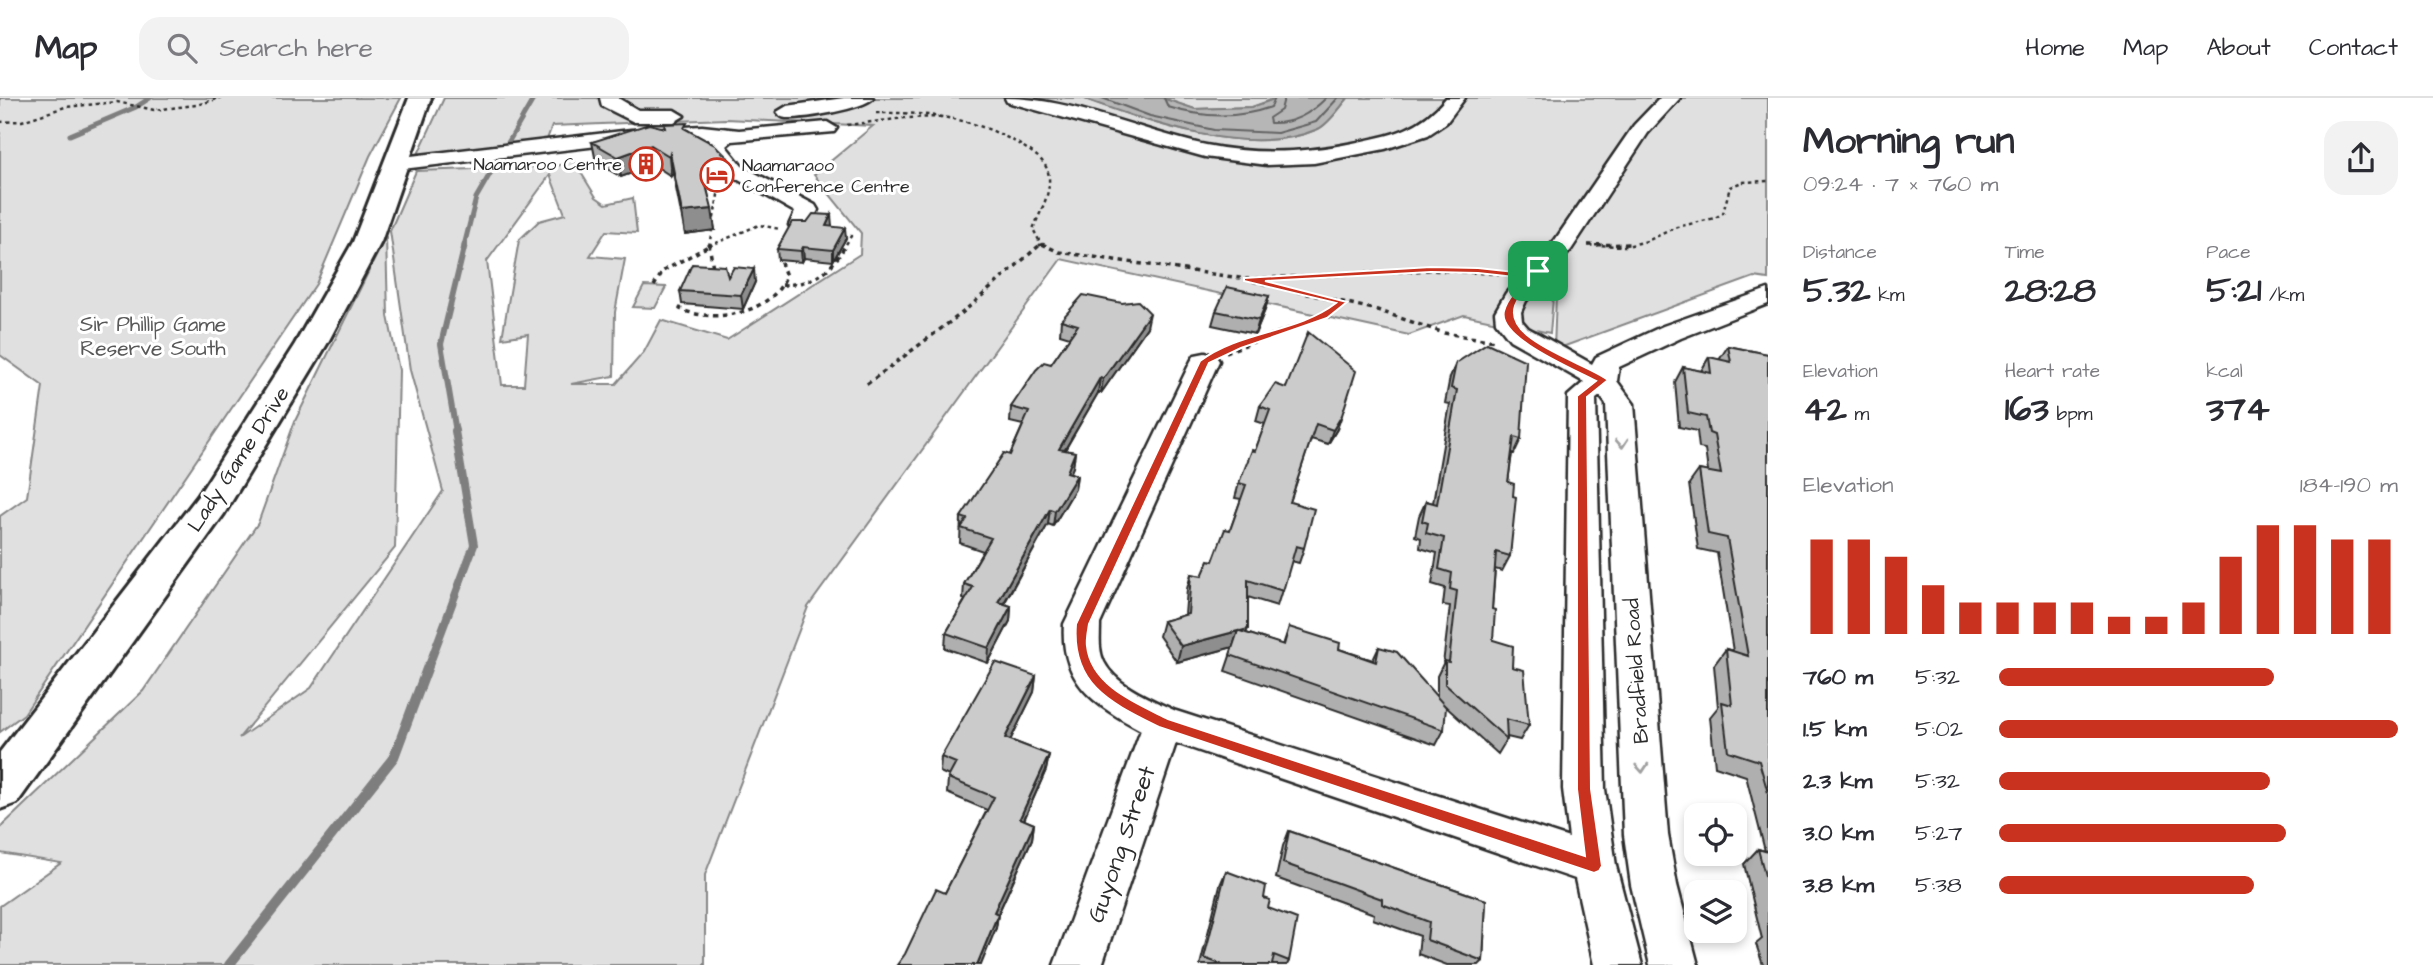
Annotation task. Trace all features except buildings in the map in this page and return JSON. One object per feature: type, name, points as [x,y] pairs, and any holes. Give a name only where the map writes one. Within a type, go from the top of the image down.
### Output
[{"type":"main road","name":"Lady Game Drive","points":[[0,789],[211,505],[311,344],[367,242],[420,98]]},
{"type":"street","points":[[609,98],[609,102],[634,116],[725,124],[739,136],[827,128]]},
{"type":"street","points":[[763,113],[791,112],[864,98]]},
{"type":"street","points":[[1014,98],[1205,151],[1267,159],[1314,157],[1385,143],[1421,131],[1439,119],[1456,98]]},
{"type":"street","points":[[1603,380],[1519,334],[1509,322],[1508,312],[1514,298],[1558,252],[1641,128],[1671,98]]},
{"type":"street","points":[[394,164],[605,138],[702,132],[725,124]]},
{"type":"street","points":[[725,124],[715,146],[734,170],[807,210],[793,228]]},
{"type":"street","points":[[1618,965],[1594,866],[1584,789],[1582,396],[1603,380],[1606,363],[1672,332],[1767,296]]},
{"type":"street","points":[[1205,361],[1082,624],[1081,648],[1090,671],[1116,699],[1163,723],[1594,866]]},
{"type":"street","name":"Bradfield Road","points":[[1603,380],[1620,404],[1646,835],[1654,885],[1674,965]]},
{"type":"street","name":"Guyong Street","points":[[1078,965],[1163,723]]},
{"type":"path","points":[[0,122],[22,121],[65,107],[117,102],[153,110],[196,105],[221,98]]},
{"type":"path","points":[[827,128],[905,118],[951,117],[987,126],[1036,155],[1048,169],[1049,185],[1033,229],[1041,244],[1059,252],[1247,279],[1343,302],[1444,333],[1496,341]]},
{"type":"path","points":[[1247,279],[1431,270],[1478,270],[1524,275],[1538,271],[1558,252],[1627,246],[1647,241],[1677,227],[1715,218],[1723,213],[1730,187],[1742,182],[1768,181]]},
{"type":"path","points":[[706,276],[714,266],[708,254],[708,245],[718,195],[730,183]]},
{"type":"path","points":[[654,286],[663,271],[708,245],[760,225],[793,228]]},
{"type":"path","points":[[782,285],[797,285],[826,275],[851,236],[834,233]]},
{"type":"path","points":[[867,384],[962,313],[1041,244]]},
{"type":"path","points":[[681,306],[680,309],[692,316],[720,316],[747,309],[780,290],[786,276],[781,263]]},
{"type":"path","points":[[1205,361],[1237,346],[1324,316],[1343,302]]},
{"type":"green space","name":"Sir Phillip Game Reserve South","points":[[0,98],[401,98],[370,156],[316,284],[24,714],[0,732],[0,516],[27,497],[43,386],[0,355]]},
{"type":"green space","points":[[444,98],[1082,98],[1199,134],[1261,140],[1291,137],[1318,129],[1348,98],[1768,98],[1768,279],[1754,277],[1554,350],[1558,240],[1550,333],[1464,315],[1409,335],[1061,259],[808,607],[705,875],[705,965],[0,965],[0,906],[61,863],[0,853],[0,828],[143,691],[258,523],[295,421],[386,236],[388,316],[399,370],[395,548],[239,738],[311,688],[443,491],[410,370],[390,231],[416,171],[558,166],[572,158],[596,197],[606,204],[633,198],[637,233],[606,231],[590,256],[625,259],[615,312],[614,376],[571,384],[616,384],[644,352],[661,320],[727,340],[860,254],[861,233],[814,175],[873,126],[726,119],[552,126],[546,142],[418,154]],"holes":[[[550,175],[565,214],[539,221],[519,240],[502,338],[528,334],[524,385],[502,385],[487,261]]]},
{"type":"green space","points":[[1162,98],[1277,98],[1252,107],[1194,109]]},
{"type":"green space","points":[[644,286],[666,287],[655,308],[633,307]]},
{"type":"water","points":[[1082,98],[1162,98],[1195,109],[1252,107],[1277,98],[1348,98],[1318,129],[1291,137],[1261,140],[1199,134]]},
{"type":"waterway","points":[[70,135],[136,107],[150,98]]},
{"type":"waterway","points":[[464,246],[476,198],[534,98]]},
{"type":"waterway","points":[[456,432],[441,344],[465,244]]},
{"type":"waterway","points":[[428,668],[474,545],[455,431]]},
{"type":"waterway","points":[[229,965],[394,757],[428,666]]},
{"type":"place","name":"Naamaroo Centre","points":[[646,164]]},
{"type":"place","name":"Naamaraoo Conference Centre","points":[[717,175]]},
{"type":"route","points":[[1553,259],[1514,298],[1508,312],[1509,322],[1519,334],[1535,345],[1603,380],[1582,396],[1584,789],[1594,866],[1163,723],[1116,699],[1090,671],[1081,648],[1082,624],[1205,361],[1237,346],[1324,316],[1343,302],[1247,279],[1431,270],[1478,270],[1524,275],[1538,271],[1553,259]]}]
